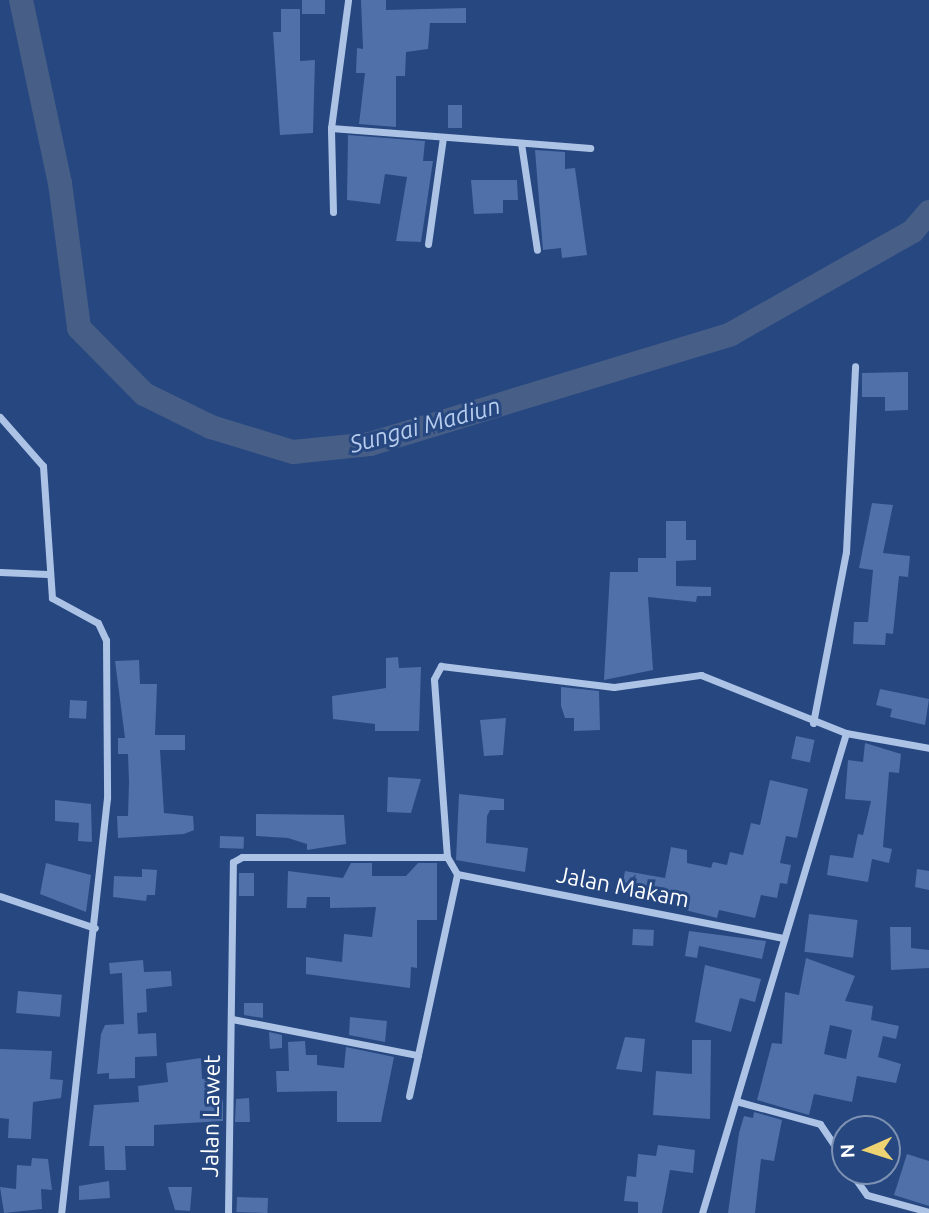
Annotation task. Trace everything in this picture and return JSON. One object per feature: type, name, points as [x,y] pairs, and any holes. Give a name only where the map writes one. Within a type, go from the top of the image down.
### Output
[{"type":"street","points":[[334,212],[331,128],[348,0]]},
{"type":"street","points":[[331,128],[590,148]]},
{"type":"street","points":[[428,244],[443,137]]},
{"type":"street","points":[[522,143],[537,250]]},
{"type":"street","points":[[813,723],[846,551],[855,366]]},
{"type":"street","points":[[0,417],[43,466],[47,574],[52,598],[98,623],[106,640],[107,798],[95,928],[61,1213]]},
{"type":"street","points":[[0,572],[47,574]]},
{"type":"street","points":[[409,1096],[457,874],[447,857],[434,679],[441,666],[614,687],[701,675],[813,723],[846,733],[929,748]]},
{"type":"street","points":[[702,1213],[782,938],[846,733]]},
{"type":"street","name":"Jalan Lawet","points":[[228,1213],[236,859],[447,857]]},
{"type":"street","name":"Jalan Makam","points":[[457,874],[782,938]]},
{"type":"street","points":[[0,896],[95,928]]},
{"type":"street","points":[[232,1019],[418,1055]]},
{"type":"street","points":[[736,1101],[820,1124],[831,1140]]},
{"type":"street","points":[[860,1185],[867,1195],[929,1212]]},
{"type":"building","points":[[302,0],[325,0],[325,14],[302,14]]},
{"type":"building","points":[[361,0],[386,0],[386,10],[466,8],[466,23],[430,23],[428,49],[406,52],[405,76],[396,76],[396,127],[359,124],[365,73],[356,73],[357,48],[363,49]]},
{"type":"building","points":[[281,9],[300,9],[300,61],[315,60],[313,133],[280,135],[273,32],[281,32]]},
{"type":"building","points":[[448,105],[462,105],[462,128],[448,128]]},
{"type":"building","points":[[348,135],[425,141],[423,161],[433,161],[421,242],[396,241],[407,177],[385,174],[380,204],[347,200]]},
{"type":"building","points":[[535,150],[565,152],[565,169],[575,168],[587,255],[562,258],[561,248],[543,250]]},
{"type":"building","points":[[471,180],[517,180],[518,200],[503,200],[503,213],[474,214]]},
{"type":"building","points":[[908,372],[908,410],[885,411],[885,397],[862,397],[862,373]]},
{"type":"building","points":[[872,503],[893,505],[883,553],[910,556],[908,577],[899,576],[893,634],[886,633],[885,645],[853,644],[854,622],[868,622],[873,570],[859,568]]},
{"type":"building","points":[[666,521],[686,521],[686,540],[696,540],[696,560],[676,561],[676,586],[711,587],[711,596],[697,596],[696,602],[648,597],[653,670],[604,680],[610,572],[638,572],[638,558],[666,558]]},
{"type":"building","points":[[398,657],[399,668],[421,667],[419,731],[375,731],[375,724],[333,719],[332,696],[386,688],[386,658]]},
{"type":"building","points":[[139,660],[140,684],[157,684],[155,735],[185,735],[185,750],[160,750],[164,813],[193,816],[194,830],[184,834],[118,838],[117,816],[128,816],[129,782],[128,754],[118,754],[118,738],[125,738],[115,661]]},
{"type":"building","points":[[561,687],[599,691],[600,730],[574,731],[574,718],[565,718],[561,706]]},
{"type":"building","points":[[880,689],[929,699],[925,725],[890,717],[892,709],[876,705]]},
{"type":"building","points":[[70,700],[87,701],[86,719],[69,718]]},
{"type":"building","points":[[506,718],[503,755],[484,756],[480,720]]},
{"type":"building","points":[[796,736],[815,740],[810,762],[791,758]]},
{"type":"building","points":[[865,743],[901,754],[899,773],[889,772],[883,847],[892,849],[889,863],[872,859],[868,882],[827,875],[830,855],[853,858],[858,834],[863,835],[871,801],[845,799],[848,760],[863,762]]},
{"type":"building","points":[[388,777],[421,779],[411,813],[387,812]]},
{"type":"building","points":[[770,780],[808,789],[797,838],[786,836],[780,863],[791,865],[787,884],[780,883],[777,898],[761,895],[755,918],[719,910],[717,918],[621,894],[625,871],[665,878],[671,847],[687,850],[687,863],[711,868],[713,862],[727,865],[730,852],[743,855],[751,823],[760,825]]},
{"type":"building","points":[[459,794],[504,799],[504,810],[490,810],[487,816],[486,843],[528,848],[525,872],[456,860]]},
{"type":"building","points":[[55,800],[91,804],[92,842],[78,841],[79,823],[55,821]]},
{"type":"building","points":[[256,814],[344,815],[346,844],[307,850],[307,844],[288,838],[256,836]]},
{"type":"building","points":[[220,836],[244,837],[244,849],[220,848]]},
{"type":"building","points":[[46,863],[91,875],[86,912],[40,894]]},
{"type":"building","points":[[351,863],[372,863],[372,876],[406,876],[418,863],[437,863],[437,920],[417,920],[417,968],[411,967],[410,988],[306,974],[306,957],[342,962],[344,934],[372,937],[376,907],[330,908],[330,897],[307,897],[306,908],[287,908],[288,871],[343,878]]},
{"type":"building","points":[[142,869],[157,870],[155,895],[147,895],[146,901],[113,897],[114,876],[142,877]]},
{"type":"building","points":[[917,869],[929,871],[929,890],[915,887]]},
{"type":"building","points":[[239,873],[254,873],[254,896],[239,896]]},
{"type":"building","points":[[809,914],[858,920],[853,958],[804,952]]},
{"type":"building","points":[[890,927],[911,927],[911,948],[929,950],[929,968],[891,970]]},
{"type":"building","points":[[633,929],[654,930],[653,946],[632,945]]},
{"type":"building","points":[[689,931],[766,941],[762,959],[699,946],[697,958],[685,956]]},
{"type":"building","points":[[806,958],[855,976],[845,1001],[873,1006],[871,1020],[899,1026],[896,1039],[883,1036],[878,1057],[901,1064],[896,1083],[857,1076],[852,1102],[814,1094],[809,1115],[757,1100],[772,1043],[782,1044],[785,992],[799,995]],"holes":[[[830,1025],[852,1030],[846,1059],[824,1054]]]},
{"type":"building","points":[[143,960],[144,972],[171,971],[172,986],[146,989],[147,1012],[137,1013],[138,1034],[156,1033],[157,1056],[135,1057],[135,1078],[109,1079],[109,1073],[97,1074],[101,1034],[105,1025],[124,1024],[122,973],[110,974],[109,963]]},
{"type":"building","points":[[705,965],[761,979],[755,1002],[740,998],[731,1032],[695,1022]]},
{"type":"building","points":[[18,991],[62,995],[60,1017],[16,1013]]},
{"type":"building","points":[[244,1003],[263,1003],[263,1018],[244,1015]]},
{"type":"building","points":[[350,1017],[387,1021],[385,1042],[349,1035]]},
{"type":"building","points":[[269,1032],[282,1035],[282,1048],[270,1049]]},
{"type":"building","points":[[625,1037],[645,1039],[642,1072],[616,1069]]},
{"type":"building","points":[[692,1040],[711,1040],[710,1119],[653,1115],[656,1071],[692,1074]]},
{"type":"building","points":[[305,1041],[306,1055],[317,1055],[317,1065],[344,1068],[346,1047],[394,1057],[381,1122],[337,1122],[337,1091],[277,1092],[276,1071],[289,1071],[288,1042]]},
{"type":"building","points":[[0,1049],[52,1051],[50,1079],[63,1080],[61,1098],[33,1102],[31,1139],[8,1138],[9,1119],[0,1118]]},
{"type":"building","points":[[201,1058],[202,1079],[215,1079],[216,1100],[223,1100],[223,1121],[154,1125],[154,1146],[125,1146],[126,1170],[105,1170],[104,1146],[89,1146],[94,1105],[139,1102],[138,1086],[168,1082],[166,1063]]},
{"type":"building","points":[[249,1098],[250,1122],[235,1122],[236,1099]]},
{"type":"building","points":[[754,1112],[782,1120],[774,1161],[761,1159],[755,1213],[728,1213],[739,1133],[744,1116],[753,1118]]},
{"type":"building","points":[[658,1145],[695,1150],[693,1173],[670,1170],[662,1213],[638,1213],[638,1202],[624,1201],[627,1176],[636,1177],[638,1154],[656,1156]]},
{"type":"building","points":[[907,1154],[929,1161],[929,1206],[894,1195],[897,1185],[901,1185],[901,1173]]},
{"type":"building","points":[[32,1158],[48,1159],[52,1190],[41,1189],[42,1209],[4,1213],[0,1187],[16,1189],[17,1165],[31,1166]]},
{"type":"building","points":[[109,1181],[110,1198],[79,1200],[79,1186]]},
{"type":"building","points":[[168,1187],[192,1187],[190,1211],[175,1210]]},
{"type":"building","points":[[237,1197],[268,1198],[267,1213],[236,1212]]},
{"type":"waterway","name":"Sungai Madiun","points":[[21,0],[60,183],[79,328],[144,394],[211,427],[293,452],[370,444],[731,334],[913,231],[929,212]]}]
